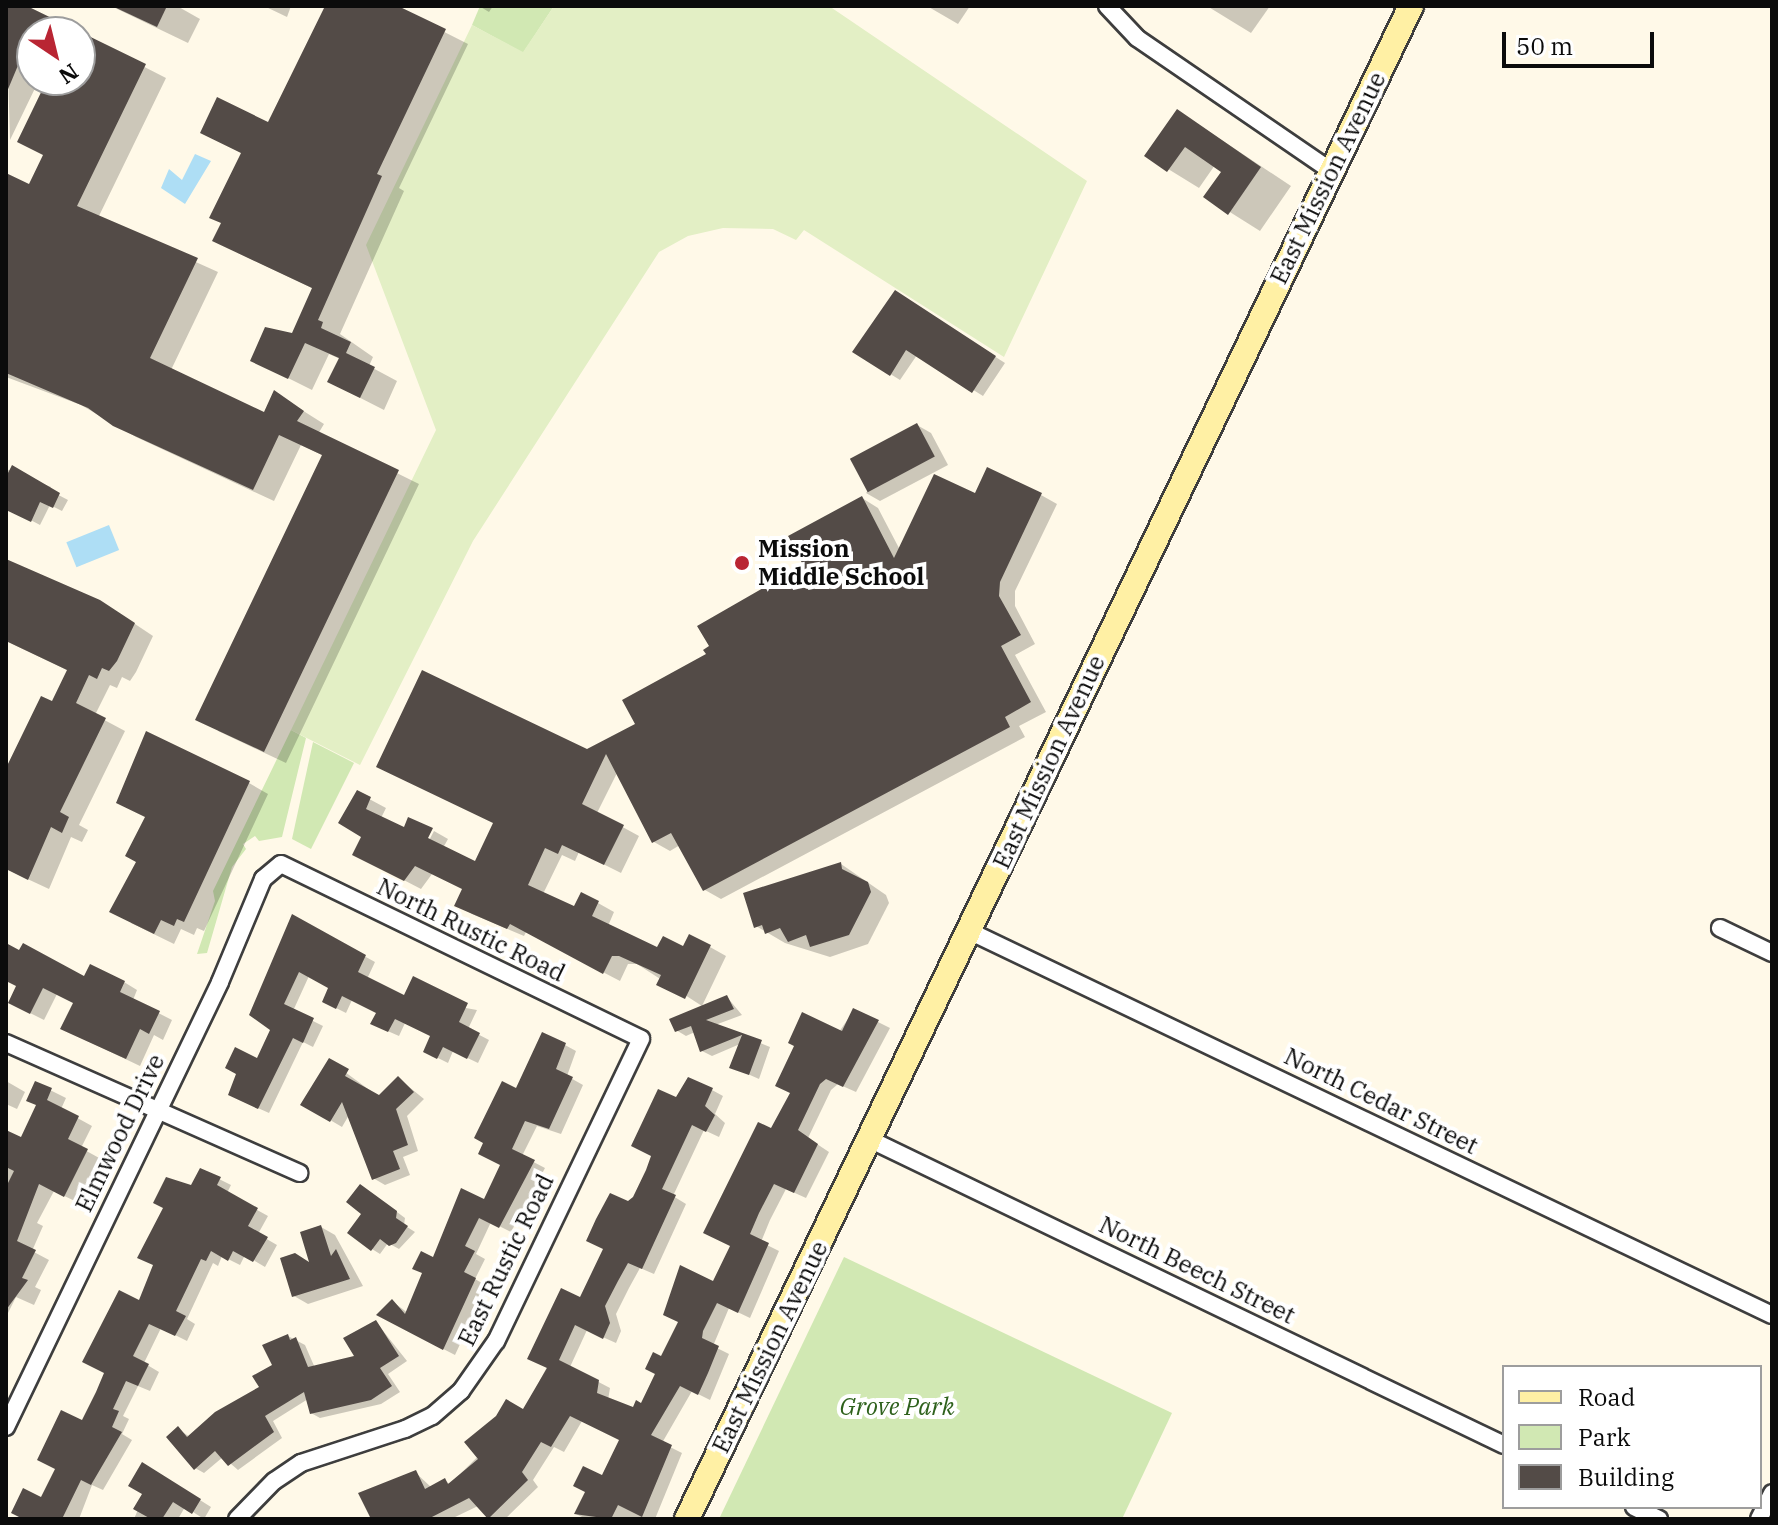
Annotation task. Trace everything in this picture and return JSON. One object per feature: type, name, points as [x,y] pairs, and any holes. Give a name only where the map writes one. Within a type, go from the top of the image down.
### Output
[{"type":"main road","name":"East Mission Avenue","points":[[687,1519],[1411,6]]},
{"type":"street","points":[[1107,6],[1137,38],[1331,171]]},
{"type":"street","name":"North Rustic Road","points":[[281,864],[641,1039]]},
{"type":"street","name":"Elmwood Drive","points":[[6,1427],[263,879],[281,864]]},
{"type":"street","points":[[1720,928],[1772,953]]},
{"type":"street","name":"North Cedar Street","points":[[969,931],[1772,1315]]},
{"type":"street","name":"East Rustic Road","points":[[237,1519],[262,1491],[301,1463],[405,1429],[432,1416],[461,1391],[496,1341],[641,1039]]},
{"type":"street","points":[[6,1043],[299,1173]]},
{"type":"street","name":"North Beech Street","points":[[869,1139],[1502,1444]]},
{"type":"street","points":[[1759,1519],[1772,1493]]},
{"type":"street","points":[[1638,1509],[1659,1519]]},
{"type":"green space","points":[[480,6],[554,6],[523,53],[472,25]]},
{"type":"green space","points":[[554,6],[829,6],[1087,181],[1004,357],[804,230],[796,240],[773,229],[723,228],[688,236],[659,252],[473,541],[360,765],[291,730],[436,430],[366,245],[472,25],[523,52]]},
{"type":"green space","points":[[291,730],[306,738],[282,837],[259,841],[255,836],[243,844],[246,849],[232,867],[207,953],[197,954],[215,901],[213,891]]},
{"type":"green space","points":[[313,742],[354,763],[311,849],[292,839]]},
{"type":"green space","name":"Grove Park","points":[[844,1257],[1172,1413],[1122,1519],[719,1519]]},
{"type":"water","points":[[195,154],[211,161],[185,204],[161,188],[169,169],[182,180]]},
{"type":"water","points":[[109,525],[119,550],[76,567],[66,542]]},
{"type":"building","points":[[6,6],[27,6],[48,16],[16,16],[16,70],[6,94]]},
{"type":"building","points":[[112,6],[167,6],[157,27]]},
{"type":"building","points":[[325,6],[398,6],[446,29],[377,174],[382,176],[318,320],[323,322],[321,328],[351,342],[346,353],[375,367],[360,398],[327,382],[339,358],[305,343],[288,379],[250,361],[265,327],[292,333],[312,288],[212,241],[221,223],[209,218],[241,153],[200,133],[217,97],[268,122]]},
{"type":"building","points":[[96,40],[146,64],[77,206],[198,258],[150,358],[264,412],[274,390],[304,411],[297,421],[399,470],[264,752],[195,720],[322,455],[279,435],[253,490],[113,426],[88,408],[6,373],[6,173],[29,184],[43,155],[17,142],[39,96],[96,96]]},
{"type":"building","points":[[1177,109],[1261,167],[1228,215],[1203,197],[1221,172],[1185,147],[1167,172],[1144,156]]},
{"type":"building","points":[[895,290],[996,356],[972,393],[906,350],[890,376],[852,352]]},
{"type":"building","points":[[917,423],[935,457],[868,492],[850,459]]},
{"type":"building","points":[[12,465],[60,493],[53,508],[40,502],[31,522],[6,510],[6,477]]},
{"type":"building","points":[[987,467],[1042,493],[1000,582],[999,596],[1021,635],[1001,646],[1031,702],[1005,717],[1010,727],[703,891],[671,833],[652,843],[606,754],[582,804],[624,825],[604,865],[562,845],[558,854],[545,848],[528,885],[574,906],[581,892],[599,901],[592,916],[657,947],[663,936],[683,946],[689,934],[711,945],[685,999],[656,985],[661,975],[619,956],[612,956],[603,974],[510,924],[507,929],[454,906],[462,889],[415,866],[404,881],[352,855],[361,837],[338,823],[357,790],[371,797],[366,809],[404,827],[408,817],[433,828],[428,838],[475,861],[493,823],[376,767],[422,670],[587,749],[635,724],[622,700],[706,654],[703,650],[709,646],[697,626],[803,565],[788,536],[862,496],[894,558],[934,474],[975,493]]},
{"type":"building","points":[[6,559],[100,600],[135,623],[117,661],[109,671],[102,668],[97,679],[89,675],[76,703],[106,718],[60,812],[69,817],[62,833],[51,827],[28,880],[6,869],[6,768],[41,696],[52,701],[67,670],[6,641]]},
{"type":"building","points":[[146,731],[250,781],[184,922],[177,919],[174,926],[161,920],[154,934],[109,912],[136,862],[125,856],[145,817],[116,803]]},
{"type":"building","points":[[841,862],[842,869],[868,882],[871,892],[849,935],[810,947],[806,935],[788,942],[780,928],[765,934],[762,925],[754,928],[743,893]]},
{"type":"building","points":[[292,914],[366,955],[358,972],[404,995],[413,976],[468,1003],[459,1022],[480,1033],[467,1059],[443,1047],[437,1059],[423,1052],[430,1036],[395,1019],[388,1032],[370,1024],[376,1013],[342,996],[336,1009],[322,1002],[328,988],[299,972],[284,1004],[314,1018],[303,1043],[293,1038],[258,1109],[228,1095],[236,1074],[225,1068],[235,1047],[257,1058],[270,1030],[249,1015]]},
{"type":"building","points":[[6,943],[19,950],[23,943],[84,976],[90,964],[125,981],[120,992],[160,1011],[149,1034],[140,1029],[126,1059],[60,1029],[73,1003],[43,988],[30,1014],[8,1003],[16,986],[6,981]]},
{"type":"building","points":[[727,995],[734,1009],[706,1020],[762,1040],[749,1075],[729,1068],[742,1035],[700,1052],[691,1026],[675,1032],[669,1019]]},
{"type":"building","points":[[853,1008],[879,1020],[843,1087],[826,1079],[820,1084],[798,1130],[818,1144],[794,1193],[774,1184],[759,1213],[750,1234],[769,1243],[738,1313],[717,1303],[703,1331],[702,1338],[719,1346],[698,1395],[680,1386],[651,1435],[672,1445],[642,1517],[618,1505],[611,1519],[574,1514],[585,1492],[573,1486],[583,1466],[602,1475],[619,1440],[570,1416],[551,1447],[541,1442],[522,1472],[528,1480],[488,1519],[469,1498],[428,1519],[371,1519],[358,1493],[416,1470],[425,1489],[445,1478],[448,1484],[478,1459],[464,1442],[496,1416],[506,1399],[523,1409],[547,1368],[527,1359],[561,1288],[580,1297],[603,1249],[586,1241],[596,1219],[610,1193],[628,1201],[633,1197],[646,1170],[651,1156],[631,1146],[658,1089],[676,1097],[688,1077],[713,1088],[705,1106],[715,1115],[706,1132],[692,1125],[662,1189],[676,1195],[642,1269],[628,1263],[605,1306],[610,1323],[603,1339],[575,1325],[559,1360],[599,1380],[597,1393],[633,1407],[636,1400],[641,1403],[655,1374],[645,1369],[653,1352],[661,1356],[678,1322],[663,1315],[680,1265],[713,1281],[730,1246],[703,1233],[758,1122],[771,1128],[790,1093],[775,1086],[794,1046],[788,1043],[802,1012],[842,1031]]},
{"type":"building","points":[[542,1032],[566,1043],[556,1069],[573,1077],[549,1129],[525,1121],[512,1149],[535,1160],[499,1228],[479,1218],[465,1246],[475,1251],[464,1272],[476,1278],[443,1350],[376,1315],[392,1299],[405,1314],[422,1273],[412,1269],[421,1251],[433,1257],[461,1188],[484,1199],[500,1165],[478,1154],[483,1143],[474,1138],[502,1081],[516,1088]]},
{"type":"building","points":[[329,1058],[349,1069],[345,1076],[379,1095],[398,1076],[414,1092],[396,1109],[408,1145],[393,1151],[400,1169],[372,1180],[342,1102],[330,1122],[300,1105]]},
{"type":"building","points":[[35,1081],[52,1088],[47,1100],[79,1116],[68,1139],[88,1149],[64,1197],[39,1184],[17,1241],[36,1250],[22,1278],[28,1280],[6,1310],[6,1187],[14,1171],[6,1167],[6,1130],[21,1137],[36,1105],[26,1101]]},
{"type":"building","points":[[200,1168],[221,1177],[217,1185],[258,1208],[248,1226],[268,1237],[253,1262],[233,1251],[228,1261],[211,1251],[206,1261],[201,1259],[176,1311],[186,1316],[175,1336],[149,1324],[133,1356],[149,1364],[138,1386],[126,1381],[113,1409],[119,1411],[112,1427],[122,1432],[91,1485],[81,1480],[62,1519],[23,1519],[11,1513],[23,1488],[41,1497],[55,1469],[37,1460],[61,1410],[82,1420],[96,1392],[104,1373],[82,1362],[119,1290],[139,1300],[153,1265],[137,1258],[163,1208],[153,1203],[166,1177],[191,1185]]},
{"type":"building","points":[[360,1184],[397,1211],[396,1218],[408,1226],[396,1243],[389,1246],[380,1239],[371,1251],[347,1233],[361,1214],[346,1202]]},
{"type":"building","points":[[321,1225],[331,1256],[336,1249],[350,1279],[292,1297],[280,1258],[295,1253],[309,1262],[300,1232]]},
{"type":"building","points":[[376,1320],[399,1356],[380,1368],[392,1386],[371,1400],[310,1414],[304,1392],[265,1416],[274,1432],[228,1466],[215,1451],[194,1470],[166,1437],[178,1426],[187,1437],[215,1412],[259,1387],[252,1376],[272,1365],[262,1345],[288,1334],[290,1340],[296,1337],[308,1367],[354,1356],[343,1338]]},
{"type":"building","points":[[142,1462],[201,1499],[192,1514],[173,1502],[162,1519],[151,1519],[133,1509],[142,1494],[128,1486]]},
{"type":"place","name":"Mission Middle School","points":[[742,563]]}]
